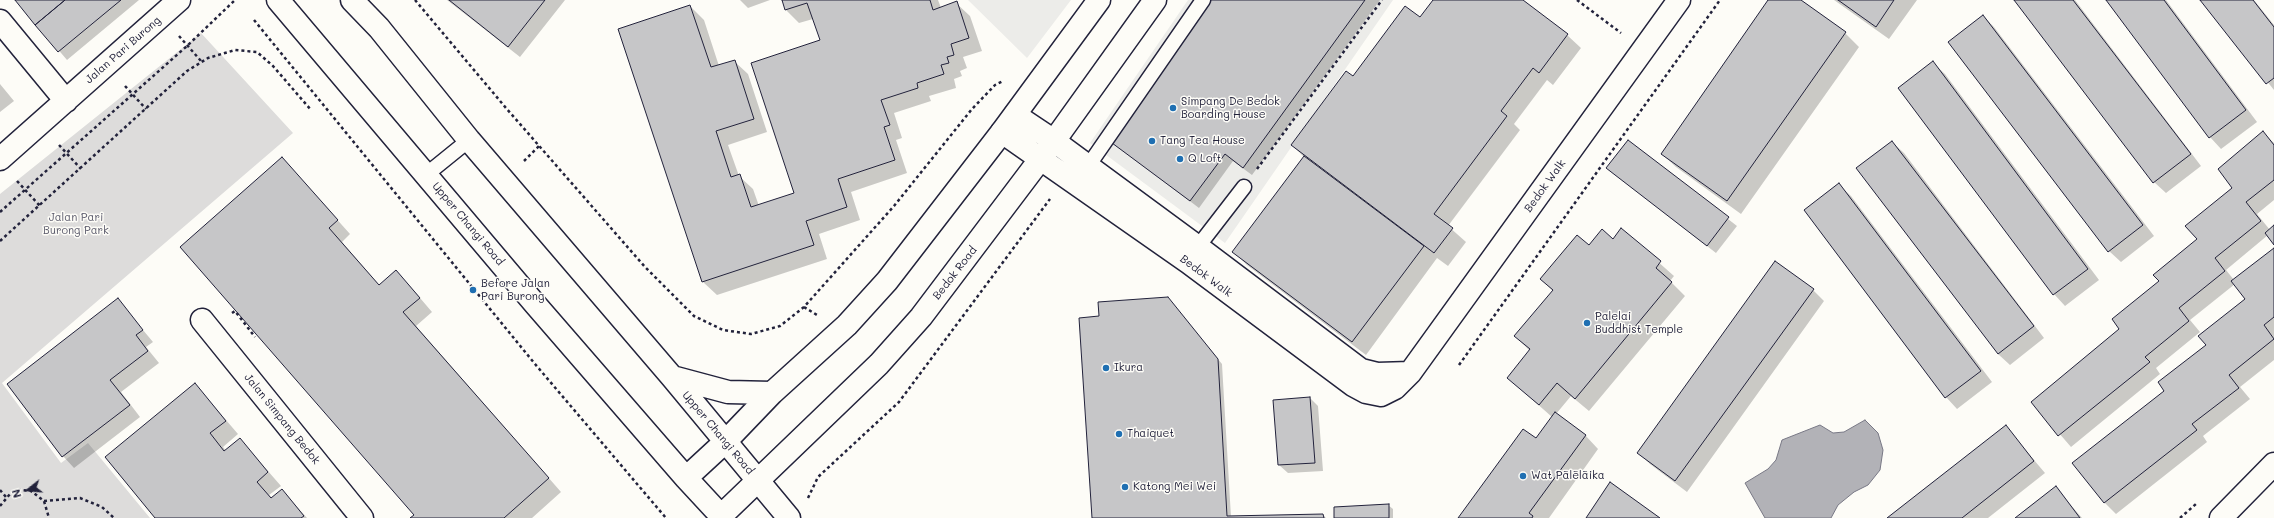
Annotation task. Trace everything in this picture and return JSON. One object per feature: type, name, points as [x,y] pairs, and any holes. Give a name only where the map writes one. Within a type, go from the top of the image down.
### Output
[{"type":"street","name":"Jalan Pari Burong","points":[[0,159],[179,0]]},
{"type":"street","name":"Upper Changi Road","points":[[278,0],[686,478],[722,517]]},
{"type":"street","name":"Upper Changi Road","points":[[352,0],[379,28],[469,140],[672,377],[789,518]]},
{"type":"street","points":[[686,478],[725,442],[772,393],[847,325],[887,281],[1015,115],[1099,0]]},
{"type":"street","name":"Bedok Road","points":[[722,517],[879,364],[921,317],[1048,150],[1155,0]]},
{"type":"street","name":"Bedok Walk","points":[[1015,115],[1048,150],[1193,254],[1361,370],[1377,374],[1410,373],[1679,0]]},
{"type":"street","points":[[0,21],[66,101]]},
{"type":"street","name":"Bedok Walk","points":[[1002,132],[1048,150]]},
{"type":"street","name":"Jalan Simpang Bedok","points":[[202,320],[362,518]]},
{"type":"street","points":[[672,377],[728,392],[772,393]]},
{"type":"street","points":[[2221,518],[2274,464]]},
{"type":"lane","points":[[1082,174],[1203,0]]},
{"type":"lane","points":[[427,174],[469,140]]},
{"type":"lane","points":[[1193,254],[1244,187]]},
{"type":"path","points":[[0,212],[187,46],[235,0]]},
{"type":"path","points":[[415,0],[506,108],[645,268],[694,316],[723,330],[751,334],[780,326],[804,307],[894,206],[972,109],[995,85],[1007,79]]},
{"type":"path","points":[[1244,187],[1382,0]]},
{"type":"path","points":[[1576,0],[1644,49]]},
{"type":"path","points":[[1459,366],[1720,0]]},
{"type":"path","points":[[163,14],[201,62]]},
{"type":"path","points":[[254,20],[535,364],[666,518]]},
{"type":"path","points":[[0,241],[187,71],[201,62],[235,50],[257,52],[273,66],[311,110]]},
{"type":"path","points":[[40,124],[80,169]]},
{"type":"path","points":[[25,190],[40,206]]},
{"type":"path","points":[[0,490],[6,497]]},
{"type":"path","points":[[0,506],[6,497],[15,492],[26,490],[36,493],[44,501],[49,518]]},
{"type":"path","points":[[44,501],[80,498],[102,507],[114,518]]},
{"type":"shaded area","points":[[968,0],[1071,0],[1027,58]]},
{"type":"shaded area","points":[[1188,0],[1393,0],[1225,243],[1090,143]]},
{"type":"shaded area","points":[[1865,420],[1878,433],[1883,450],[1880,470],[1868,485],[1854,492],[1838,505],[1831,518],[1765,518],[1745,483],[1768,469],[1776,460],[1782,440],[1820,425],[1833,433],[1844,432]]},
{"type":"green space","name":"Jalan Pari Burong Park","points":[[201,33],[293,133],[2,383],[61,463],[88,443],[150,518],[0,518],[0,194]]},
{"type":"building","points":[[15,0],[65,0],[35,25]]},
{"type":"building","points":[[65,0],[121,0],[58,52],[35,25]]},
{"type":"building","points":[[449,0],[545,0],[508,47]]},
{"type":"building","points":[[782,0],[930,0],[933,10],[957,1],[969,38],[951,44],[954,55],[947,57],[949,63],[941,65],[944,74],[917,83],[918,88],[881,100],[890,125],[884,127],[895,160],[838,179],[847,207],[806,221],[814,245],[702,282],[618,29],[690,5],[711,67],[735,60],[754,119],[716,131],[731,177],[740,174],[751,207],[794,193],[751,63],[820,40],[807,3],[785,10]]},
{"type":"building","points":[[1209,0],[1365,0],[1243,168],[1225,154],[1190,201],[1108,140]]},
{"type":"building","points":[[1433,0],[1523,0],[1568,34],[1539,73],[1533,68],[1501,111],[1507,116],[1434,214],[1453,228],[1434,253],[1291,145],[1346,71],[1353,76],[1405,6],[1420,17]]},
{"type":"building","points":[[1768,0],[1801,0],[1846,32],[1727,201],[1661,154]]},
{"type":"building","points":[[1838,0],[1894,0],[1876,27]]},
{"type":"building","points":[[2014,0],[2073,0],[2191,154],[2153,183]]},
{"type":"building","points":[[2106,0],[2164,0],[2246,110],[2209,138]]},
{"type":"building","points":[[2200,0],[2253,0],[2274,27],[2274,78],[2266,84]]},
{"type":"building","points":[[1983,15],[2143,225],[2108,252],[1948,42]]},
{"type":"building","points":[[1933,61],[2088,269],[2053,295],[1898,88]]},
{"type":"building","points":[[2263,131],[2274,145],[2274,180],[2246,202],[2261,221],[2215,258],[2225,271],[2179,308],[2189,321],[2145,357],[2150,362],[2058,436],[2031,402],[2119,329],[2112,319],[2159,281],[2153,275],[2197,239],[2185,226],[2232,188],[2218,169]]},
{"type":"building","points":[[1628,140],[1729,217],[1707,246],[1606,168]]},
{"type":"building","points":[[1892,141],[2034,326],[1998,354],[1856,168]]},
{"type":"building","points":[[1304,156],[1424,246],[1352,342],[1232,252]]},
{"type":"building","points":[[282,157],[338,220],[329,228],[379,285],[396,270],[420,298],[403,312],[549,478],[504,518],[410,518],[414,515],[180,247]]},
{"type":"building","points":[[1839,183],[1981,371],[1945,398],[1804,210]]},
{"type":"building","points":[[2274,225],[2274,245],[2265,233]]},
{"type":"building","points":[[1621,228],[1661,261],[1656,268],[1672,282],[1575,399],[1557,383],[1539,405],[1507,378],[1530,349],[1514,336],[1553,290],[1540,279],[1577,235],[1589,245],[1602,229],[1613,239]]},
{"type":"building","points":[[2274,248],[2274,317],[2264,325],[2274,339],[2229,375],[2239,388],[2192,424],[2197,430],[2104,503],[2072,463],[2164,391],[2158,382],[2206,345],[2198,336],[2245,299],[2231,281]]},
{"type":"building","points":[[1775,261],[1814,289],[1675,481],[1637,453]]},
{"type":"building","points":[[1168,297],[1218,359],[1227,516],[1323,514],[1324,518],[1092,518],[1079,318],[1099,316],[1098,302]]},
{"type":"building","points":[[118,298],[143,330],[136,335],[148,351],[110,380],[130,405],[62,457],[7,384]]},
{"type":"building","points":[[195,383],[226,421],[210,433],[224,451],[240,438],[268,472],[257,482],[271,498],[282,489],[304,516],[301,518],[155,518],[105,457]]},
{"type":"building","points":[[1310,397],[1315,463],[1278,465],[1273,400]]},
{"type":"building","name":"Wat Pālēlāika","points":[[1555,412],[1586,435],[1529,513],[1533,516],[1532,518],[1458,518],[1523,429],[1536,438]]},
{"type":"building","points":[[2006,425],[2034,461],[1962,518],[1887,518]]},
{"type":"building","points":[[1610,482],[1660,518],[1586,518]]},
{"type":"building","points":[[2056,486],[2080,518],[2015,518]]},
{"type":"building","points":[[1389,504],[1389,518],[1334,518],[1334,507]]},
{"type":"place","name":"Simpang De Bedok Boarding House","points":[[1173,108]]},
{"type":"place","name":"Tang Tea House","points":[[1152,141]]},
{"type":"place","name":"Q Loft","points":[[1180,159]]},
{"type":"place","name":"Before Jalan Pari Burong","points":[[473,290]]},
{"type":"place","name":"Palelai Buddhist Temple","points":[[1587,323]]},
{"type":"place","name":"Ikura","points":[[1106,368]]},
{"type":"place","name":"Thaiquet","points":[[1119,434]]},
{"type":"place","name":"Wat Pālēlāika","points":[[1523,476]]},
{"type":"place","name":"Katong Mei Wei","points":[[1125,487]]}]
